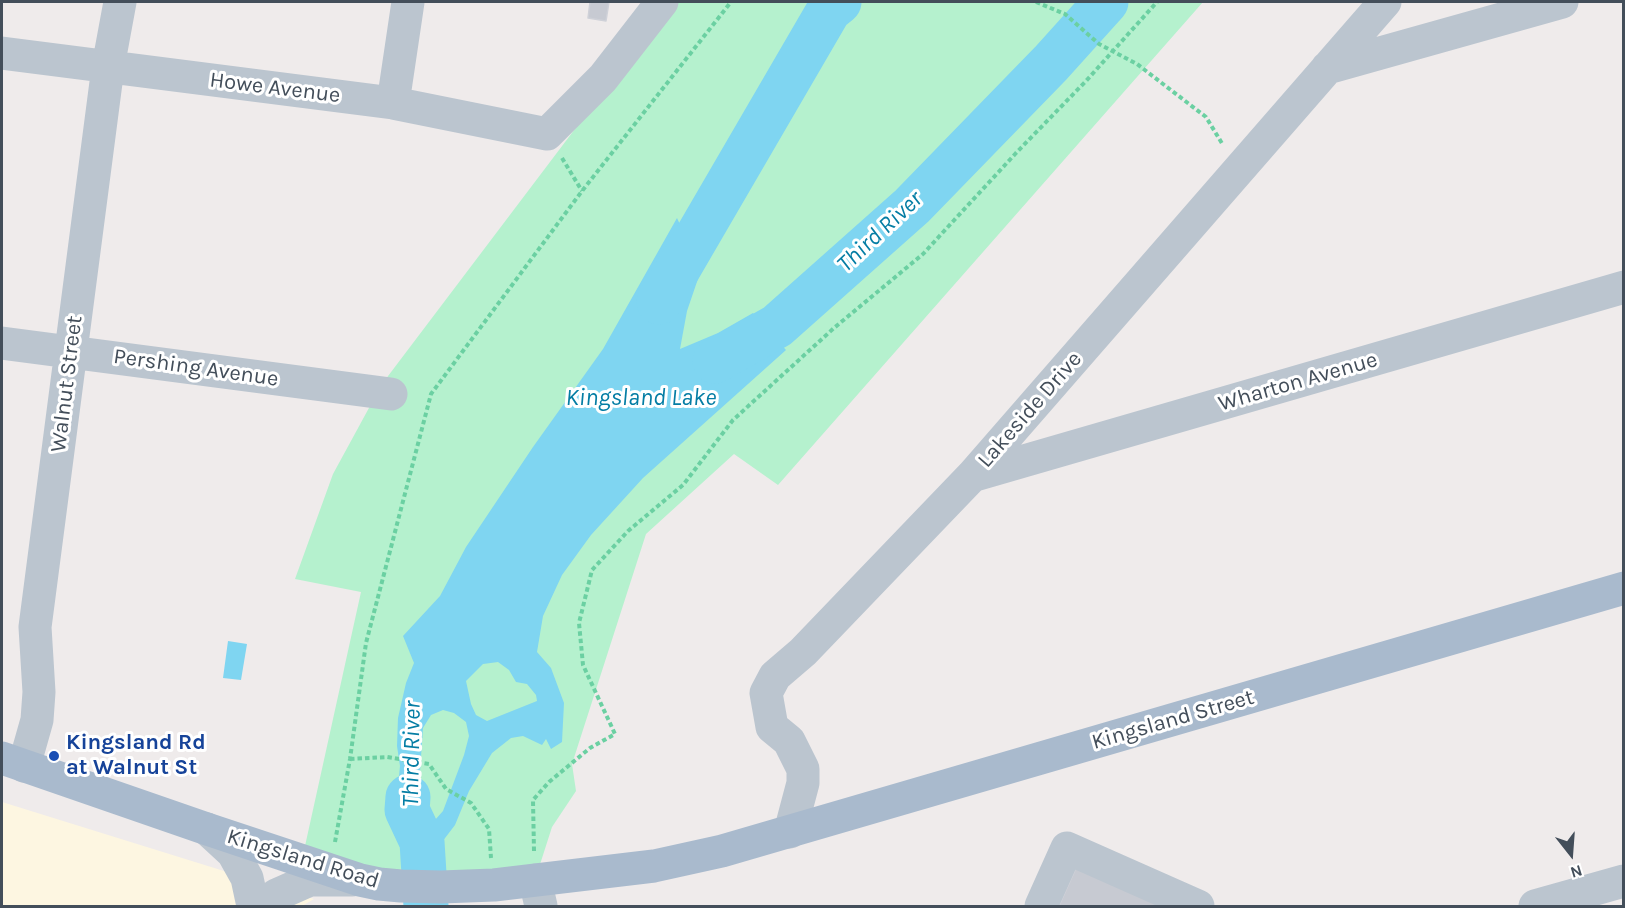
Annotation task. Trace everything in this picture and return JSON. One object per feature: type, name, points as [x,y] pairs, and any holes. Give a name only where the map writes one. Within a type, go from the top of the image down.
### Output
[{"type":"main road","name":"Kingsland Street","points":[[722,851],[1623,588]]},
{"type":"main road","name":"Kingsland Road","points":[[13,762],[360,880],[379,884],[441,887],[536,882],[654,866],[722,851]]},
{"type":"street","name":"Walnut Street","points":[[13,762],[36,729],[38,707],[35,627],[108,67],[120,2]]},
{"type":"street","points":[[393,103],[408,2]]},
{"type":"street","points":[[547,134],[603,78],[662,2]]},
{"type":"street","name":"Lakeside Drive","points":[[789,832],[803,783],[803,769],[789,741],[772,727],[766,693],[775,676],[802,652],[972,476],[1385,2]]},
{"type":"street","points":[[1327,68],[1562,2]]},
{"type":"street","name":"Howe Avenue","points":[[2,53],[393,103],[547,134]]},
{"type":"street","name":"Wharton Avenue","points":[[972,476],[1623,287]]},
{"type":"street","name":"Pershing Avenue","points":[[2,343],[391,394]]},
{"type":"street","points":[[207,829],[233,853],[247,878],[253,906]]},
{"type":"street","points":[[1041,906],[1067,848],[1197,906]]},
{"type":"street","points":[[267,906],[276,895],[310,880],[360,880]]},
{"type":"street","points":[[1535,906],[1623,881]]},
{"type":"path","points":[[334,845],[350,759],[366,643],[431,394],[582,190],[731,2]]},
{"type":"path","points":[[1036,2],[1065,14],[1099,44],[1137,64],[1206,117],[1238,170]]},
{"type":"path","points":[[536,882],[533,800],[549,782],[590,748],[615,734],[582,664],[579,623],[592,570],[628,531],[682,485],[733,420],[834,328],[923,254],[1157,2]]},
{"type":"path","points":[[547,134],[582,190]]},
{"type":"path","points":[[350,759],[387,757],[429,764],[446,789],[471,803],[489,830],[492,862]]},
{"type":"shaded area","points":[[2,802],[314,899],[302,906],[2,906]]},
{"type":"green space","points":[[671,2],[1203,2],[778,485],[734,454],[646,534],[572,764],[576,791],[552,827],[535,880],[441,887],[440,859],[405,860],[401,886],[305,846],[361,592],[295,579],[333,474],[382,384]]},
{"type":"water","name":"Kingsland Lake","points":[[677,218],[701,270],[687,311],[680,349],[718,333],[753,313],[786,350],[643,478],[591,535],[562,575],[543,616],[537,652],[551,668],[564,703],[562,742],[551,749],[546,739],[542,745],[523,736],[511,738],[492,753],[469,791],[455,825],[442,842],[437,855],[410,853],[408,834],[398,821],[397,797],[400,766],[397,746],[398,718],[406,683],[414,663],[403,636],[440,596],[466,547],[533,447],[603,349]],"holes":[[[498,662],[509,670],[516,682],[527,684],[536,695],[537,701],[487,721],[476,715],[466,681],[483,664]],[[443,710],[454,713],[466,722],[469,736],[443,811],[435,820],[430,821],[421,813],[418,800],[423,728],[431,715]]]},
{"type":"water","points":[[228,641],[247,644],[241,680],[223,678]]},
{"type":"building","points":[[590,2],[609,2],[606,21],[588,18]]},
{"type":"building","points":[[1076,868],[1164,906],[1059,906]]},
{"type":"waterway","name":"Third River","points":[[659,302],[829,10],[839,2]]},
{"type":"waterway","name":"Third River","points":[[715,361],[777,326],[912,206],[1051,63],[1106,2]]},
{"type":"waterway","name":"Third River","points":[[408,797],[407,810],[422,842],[426,906]]},
{"type":"place","name":"Kingsland Rd at Walnut St","points":[[54,756]]}]
